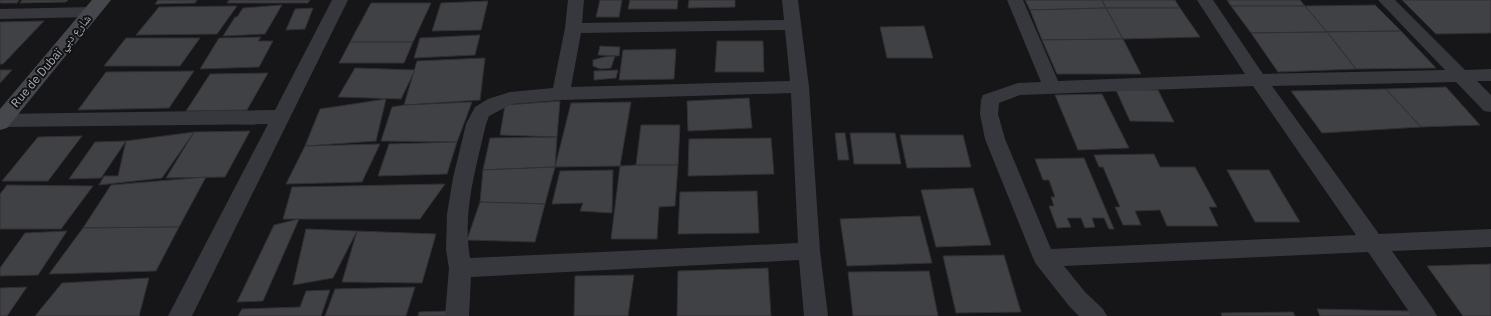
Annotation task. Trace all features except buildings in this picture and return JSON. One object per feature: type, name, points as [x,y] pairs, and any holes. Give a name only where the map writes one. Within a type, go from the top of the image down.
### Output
[{"type":"street","points":[[180,316],[340,0]]},
{"type":"street","points":[[561,94],[573,28],[576,0]]},
{"type":"street","points":[[790,0],[800,87],[808,251],[816,316]]},
{"type":"street","points":[[1015,0],[1052,87]]},
{"type":"street","points":[[1205,0],[1258,80],[1425,316]]},
{"type":"street","points":[[1386,0],[1491,106]]},
{"type":"street","points":[[0,14],[97,6]]},
{"type":"street","name":"Rue de Dubaï شارع دبي","points":[[1,122],[97,6]]},
{"type":"street","points":[[573,28],[793,25]]},
{"type":"street","points":[[1095,316],[1077,299],[1044,258],[995,139],[989,114],[990,100],[999,95],[1018,89],[1052,87],[1258,80],[1491,75]]},
{"type":"street","points":[[457,316],[460,268],[457,252],[456,217],[476,124],[482,112],[495,104],[510,98],[561,94],[800,87]]},
{"type":"street","points":[[1,122],[281,117]]},
{"type":"street","points":[[1044,258],[1491,238]]},
{"type":"street","points":[[460,268],[808,251]]}]
